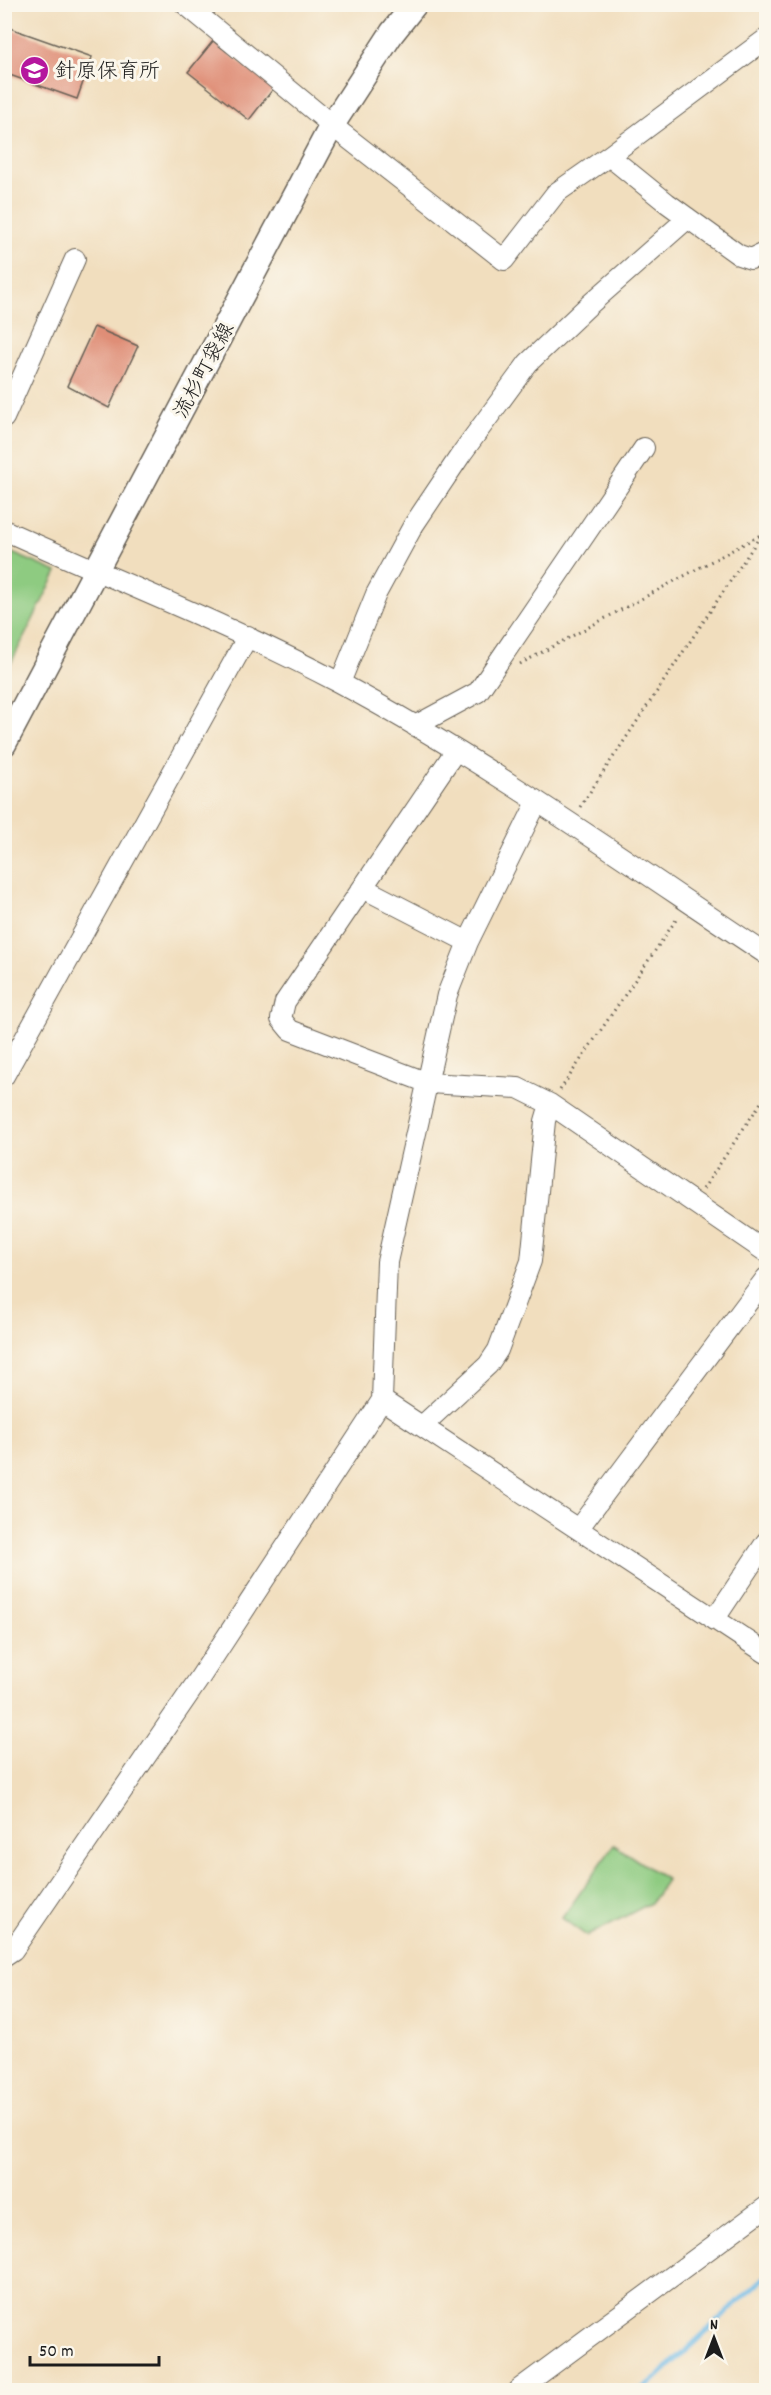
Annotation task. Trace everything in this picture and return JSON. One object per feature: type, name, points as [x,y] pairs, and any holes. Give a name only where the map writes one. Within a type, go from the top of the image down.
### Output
[{"type":"main road","name":"流杉町袋線","points":[[4,744],[332,125],[392,33],[415,4]]},
{"type":"street","points":[[185,4],[332,125],[504,260],[555,193],[609,156],[766,39]]},
{"type":"street","points":[[609,156],[739,255],[751,259],[766,252]]},
{"type":"street","points":[[340,683],[376,594],[413,526],[462,453],[522,372],[588,306],[688,218]]},
{"type":"street","points":[[4,418],[75,259]]},
{"type":"street","points":[[415,726],[478,692],[644,448]]},
{"type":"street","points":[[4,531],[248,636],[340,683],[456,750],[766,954]]},
{"type":"street","points":[[4,1076],[248,636]]},
{"type":"street","points":[[456,750],[285,1002],[281,1019],[290,1030],[428,1083],[518,1088],[550,1104],[766,1252]]},
{"type":"street","points":[[4,1956],[13,1950],[192,1688],[382,1400],[387,1262],[447,995],[468,942],[537,802]]},
{"type":"street","points":[[363,888],[468,942]]},
{"type":"street","points":[[422,1426],[488,1365],[498,1350],[531,1261],[545,1121],[550,1104]]},
{"type":"street","points":[[578,1529],[766,1278]]},
{"type":"street","points":[[382,1400],[766,1653]]},
{"type":"street","points":[[714,1620],[766,1542]]},
{"type":"street","points":[[518,2391],[766,2207]]},
{"type":"path","points":[[515,667],[766,532]]},
{"type":"path","points":[[569,824],[760,536]]},
{"type":"path","points":[[550,1104],[688,902]]},
{"type":"path","points":[[693,1202],[766,1095]]},
{"type":"green space","points":[[5,550],[57,572],[5,675]]},
{"type":"green space","points":[[614,1845],[667,1880],[651,1903],[587,1936],[562,1918]]},
{"type":"building","points":[[4,26],[92,57],[77,99],[4,73]]},
{"type":"building","points":[[213,41],[274,88],[249,120],[188,72]]},
{"type":"building","points":[[94,327],[138,346],[109,408],[67,386]]},
{"type":"waterway","points":[[643,2390],[766,2276]]},
{"type":"place","name":"針原保育所","points":[[34,70]]}]
